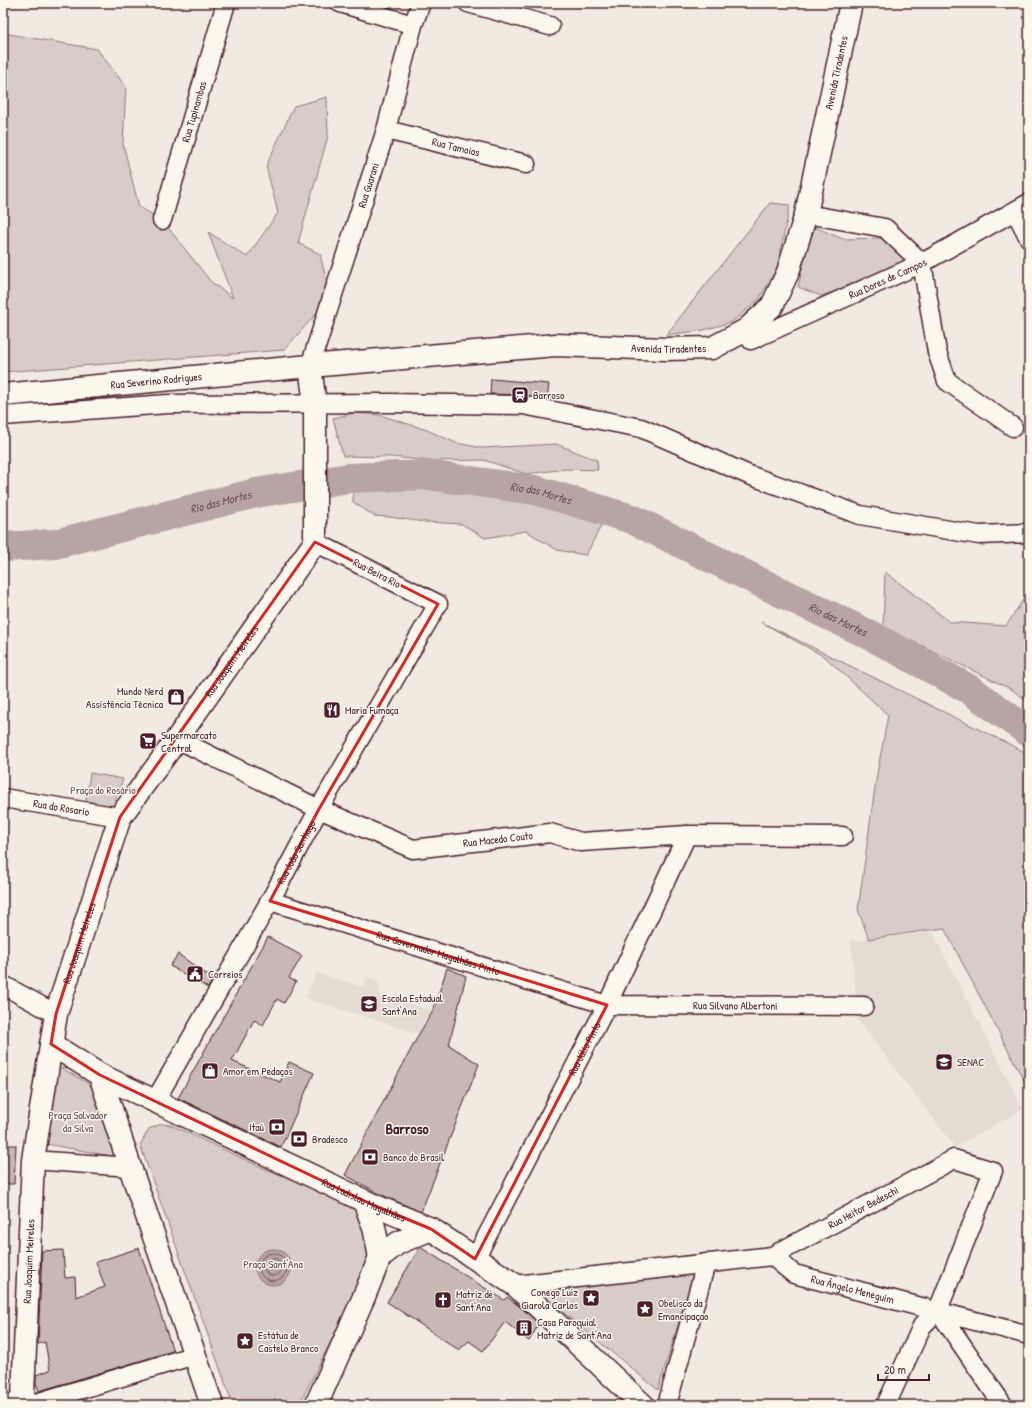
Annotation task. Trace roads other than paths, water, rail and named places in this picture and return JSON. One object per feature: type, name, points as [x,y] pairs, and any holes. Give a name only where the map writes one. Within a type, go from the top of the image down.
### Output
[{"type":"street","name":"Rua Tupinambas","points":[[162,220],[226,3]]},
{"type":"street","points":[[340,3],[413,25]]},
{"type":"street","name":"Rua Guarani","points":[[310,366],[386,130],[413,25],[421,3]]},
{"type":"street","points":[[468,3],[550,26]]},
{"type":"street","name":"Avenida Tiradentes","points":[[310,366],[556,345],[666,349],[712,348],[746,330],[772,306],[788,272],[806,214],[851,3]]},
{"type":"street","name":"Rua Tamoios","points":[[386,130],[526,164]]},
{"type":"street","points":[[1022,207],[1029,238]]},
{"type":"street","name":"Rua Dores de Campos","points":[[746,330],[751,340],[922,264],[1022,207]]},
{"type":"street","points":[[806,214],[885,228],[922,264],[937,352],[946,381],[1013,427]]},
{"type":"street","points":[[310,366],[315,404],[315,542]]},
{"type":"street","name":"Rua Severino Rodrigues","points":[[3,395],[310,366]]},
{"type":"street","points":[[3,416],[168,404],[389,403],[523,405],[641,428],[749,475],[860,515],[979,535],[1029,533]]},
{"type":"street","name":"Rua Beira Rio","points":[[315,542],[438,604]]},
{"type":"street","name":"Rua Joaquim Meireles","points":[[16,1405],[23,1395],[33,1160],[56,1014],[120,817],[177,740],[315,542]]},
{"type":"street","name":"Rua João Santiago","points":[[155,1102],[270,901],[319,809],[438,604]]},
{"type":"street","name":"Rua Macedo Couto","points":[[177,740],[319,809],[413,849],[550,833],[581,842],[687,835],[843,836]]},
{"type":"street","name":"Rua do Rosario","points":[[3,798],[120,817]]},
{"type":"street","name":"Rua Júlio Pinto","points":[[475,1259],[607,1005],[687,835]]},
{"type":"street","name":"Rua Governador Magalhães Pinto","points":[[270,901],[607,1005]]},
{"type":"street","points":[[3,985],[56,1014]]},
{"type":"street","name":"Rua Silvano Albertoni","points":[[607,1005],[864,1006]]},
{"type":"street","name":"Rua Ladislau Magalhães","points":[[51,1044],[100,1075],[155,1102],[364,1201],[431,1229],[515,1285],[643,1405]]},
{"type":"street","points":[[100,1075],[212,1405]]},
{"type":"street","name":"Rua Heitor Bedeschi","points":[[772,1256],[954,1159],[993,1171],[938,1310]]},
{"type":"street","points":[[33,1160],[130,1167]]},
{"type":"street","points":[[364,1201],[374,1227],[380,1257]]},
{"type":"street","points":[[316,1405],[380,1257],[398,1243],[431,1229]]},
{"type":"street","points":[[515,1285],[772,1256]]},
{"type":"street","name":"Rua Ângelo Meneguim","points":[[772,1256],[794,1274],[938,1310],[1029,1335]]},
{"type":"street","points":[[667,1405],[706,1263]]},
{"type":"street","points":[[886,1405],[922,1326],[938,1310],[1003,1405]]},
{"type":"street","points":[[29,1405],[195,1355]]},
{"type":"water","points":[[277,1249],[286,1254],[290,1260],[290,1274],[286,1280],[277,1285],[269,1285],[260,1280],[256,1274],[255,1263],[260,1254],[266,1250]]},
{"type":"waterway","name":"Rio das Mortes","points":[[3,547],[55,544],[256,493],[349,478],[427,475],[535,490],[632,519],[870,635],[969,689],[1029,732]]},
{"type":"place","name":"Barroso","points":[[520,395]]},
{"type":"place","name":"Mundo Nerd Assistência Técnica","points":[[176,697]]},
{"type":"place","name":"Maria Fumaça","points":[[332,710]]},
{"type":"place","name":"Supermarcato Central","points":[[148,741]]},
{"type":"place","name":"Correios","points":[[195,974]]},
{"type":"place","name":"Escola Estadual Sant'Ana","points":[[369,1004]]},
{"type":"place","name":"SENAC","points":[[944,1062]]},
{"type":"place","name":"Amor em Pedaços","points":[[210,1071]]},
{"type":"place","name":"Itaú","points":[[277,1127]]},
{"type":"place","name":"Bradesco","points":[[299,1139]]},
{"type":"place","name":"Banco do Brasil","points":[[370,1157]]},
{"type":"place","name":"Conego Luiz Giarola Carlos","points":[[591,1298]]},
{"type":"place","name":"Matriz de Sant'Ana","points":[[443,1300]]},
{"type":"place","name":"Obelisco da Emancipaçao","points":[[645,1309]]},
{"type":"place","name":"Casa Paroquial Matriz de Sant'Ana","points":[[524,1328]]},
{"type":"place","name":"Estátua de Castelo Branco","points":[[245,1341]]},
{"type":"district","name":"Barroso","points":[[407,1129]]},
{"type":"park label","name":"Praça do Rosário","points":[[103,790]]},
{"type":"park label","name":"Praça Salvador da Silva","points":[[78,1121]]},
{"type":"park label","name":"Praça Sant'Ana","points":[[273,1264]]}]
